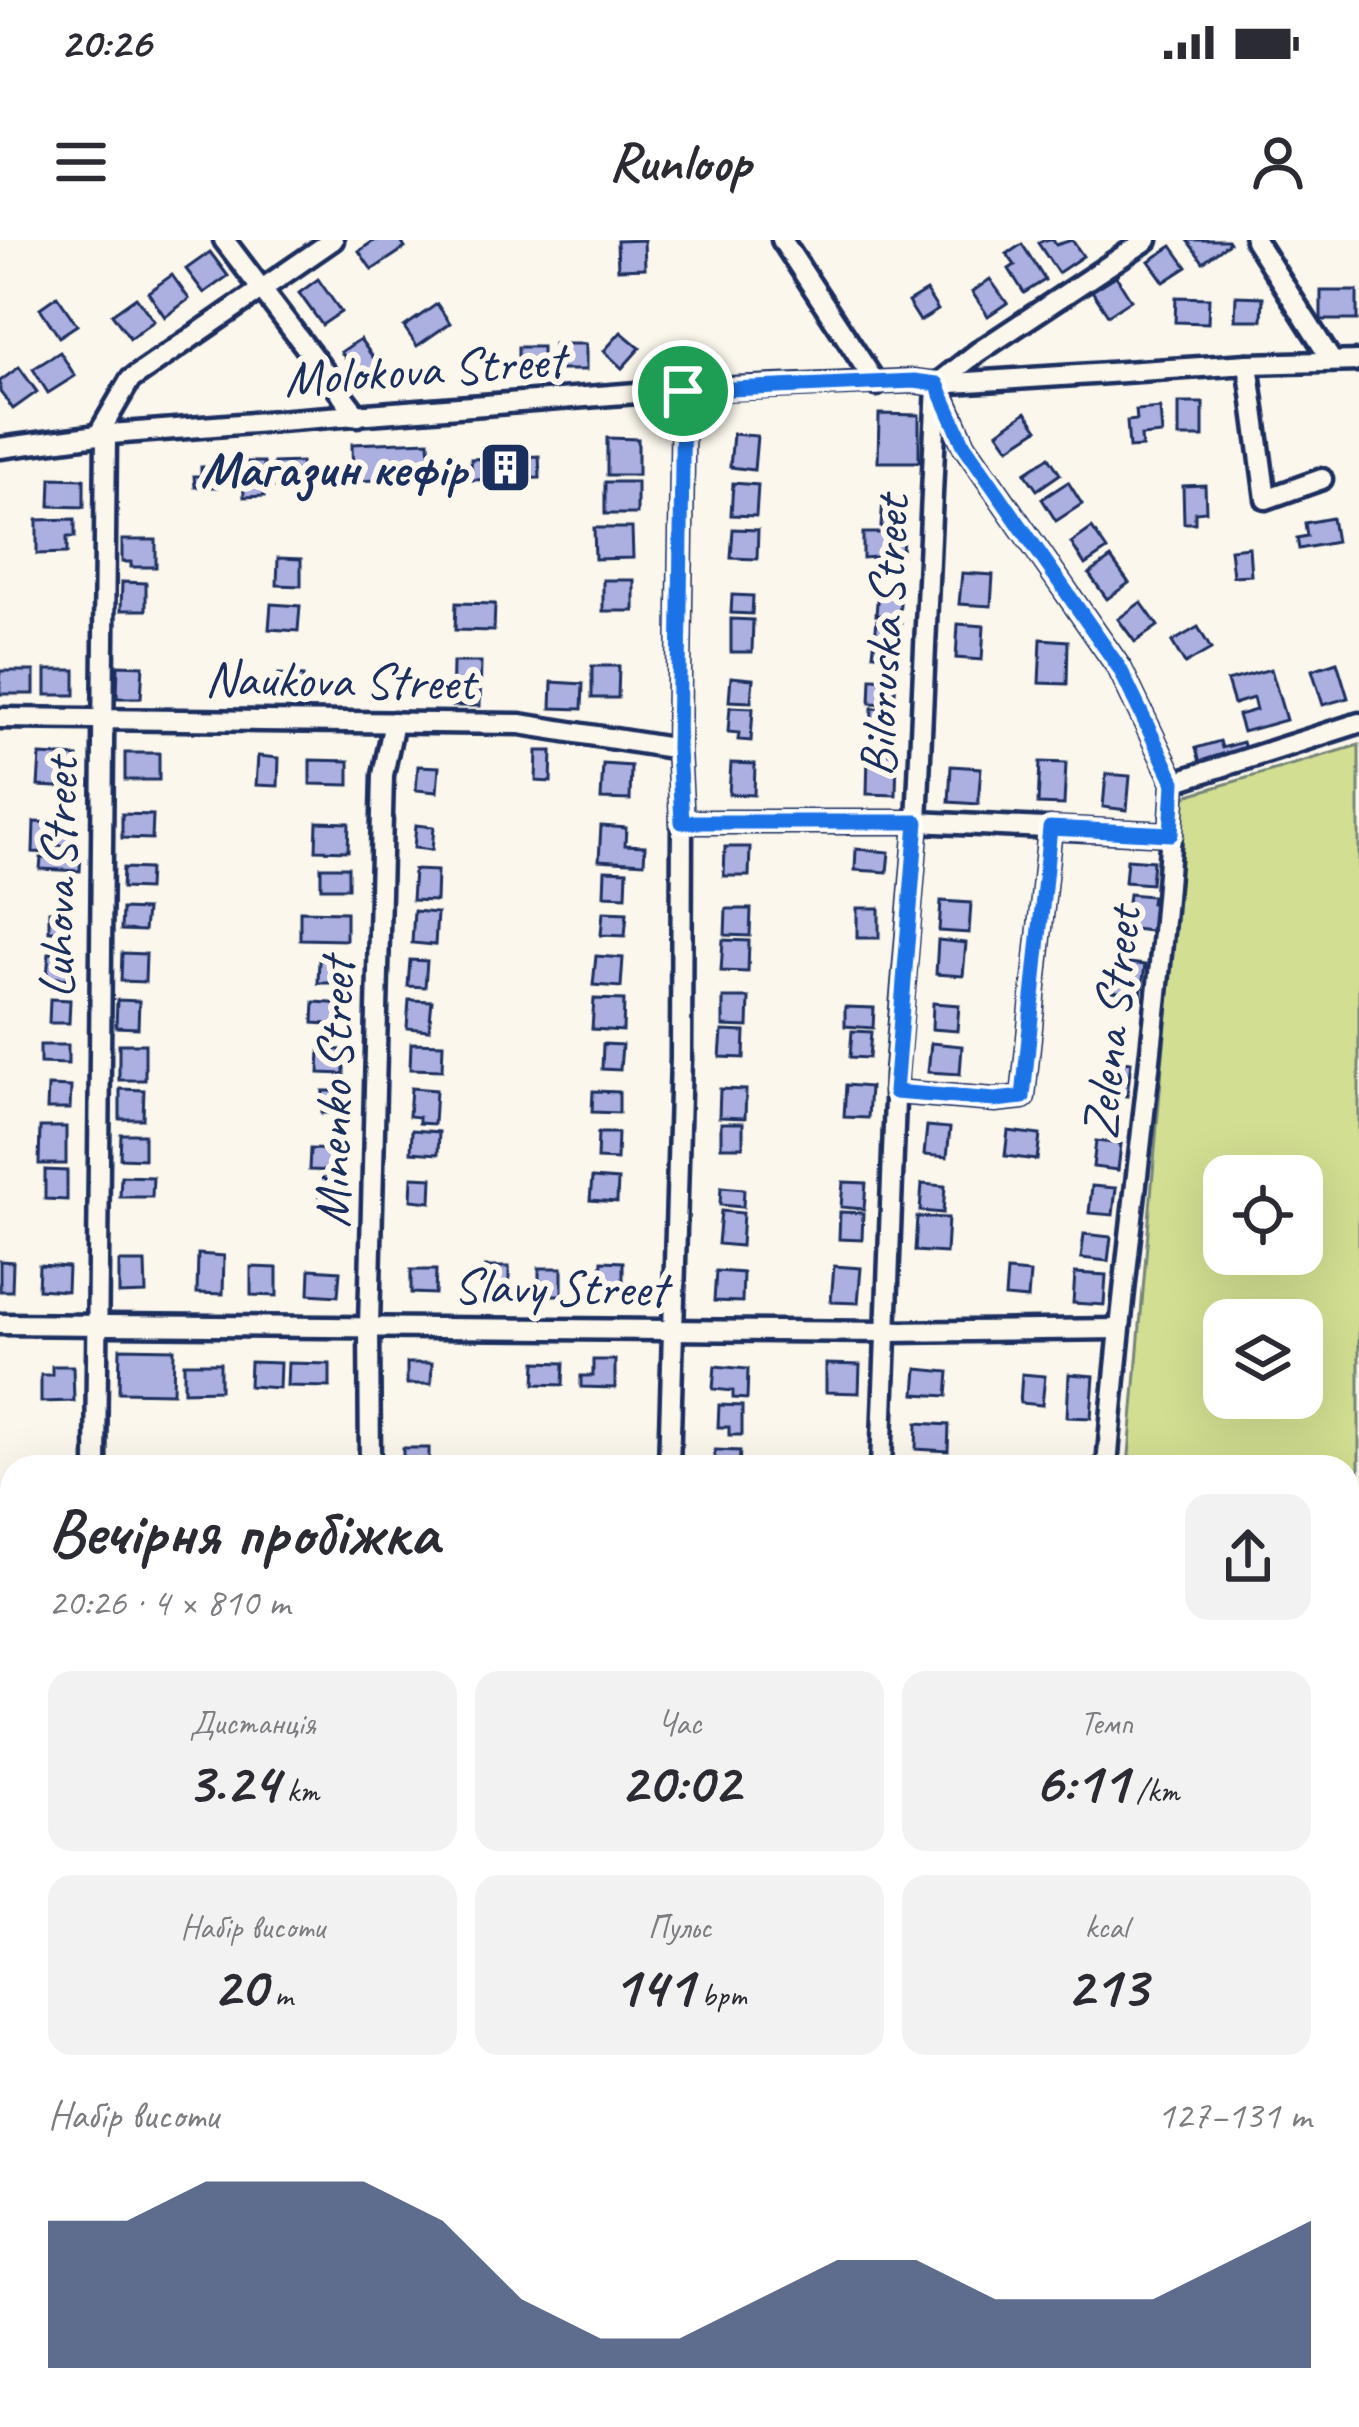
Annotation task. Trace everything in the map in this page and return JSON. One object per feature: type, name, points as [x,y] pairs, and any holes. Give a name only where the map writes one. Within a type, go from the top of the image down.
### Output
[{"type":"street","points":[[224,240],[358,416]]},
{"type":"street","points":[[102,435],[130,380],[333,240]]},
{"type":"street","points":[[782,240],[877,385]]},
{"type":"street","points":[[1147,240],[937,384],[964,445],[1120,669],[1174,782],[1359,723]]},
{"type":"street","points":[[1255,240],[1333,362]]},
{"type":"street","name":"Molokova Street","points":[[0,448],[102,435],[683,391],[914,381],[937,384],[1359,361]]},
{"type":"street","points":[[1248,364],[1266,499],[1322,479]]},
{"type":"street","name":"Biloruska Street","points":[[882,1455],[895,1092],[917,822],[937,384]]},
{"type":"street","points":[[669,1455],[681,1059],[678,749],[683,391]]},
{"type":"street","name":"Luhova Street","points":[[96,1455],[102,435]]},
{"type":"street","name":"Naukova Street","points":[[0,718],[520,724],[678,749]]},
{"type":"street","name":"Minenko Street","points":[[370,1455],[383,775],[394,722]]},
{"type":"street","name":"Zelena Street","points":[[1108,1455],[1158,984],[1174,782]]},
{"type":"street","points":[[682,822],[917,822],[1171,834]]},
{"type":"street","points":[[895,1092],[995,1100],[1023,1097],[1050,828]]},
{"type":"street","name":"Slavy Street","points":[[0,1324],[889,1332],[1118,1329]]},
{"type":"green space","points":[[1359,745],[1359,1455],[1129,1455],[1185,796]]},
{"type":"building","points":[[375,240],[400,240],[405,248],[372,270],[359,251]]},
{"type":"building","points":[[644,240],[645,268],[618,269],[617,241]]},
{"type":"building","points":[[1072,240],[1083,256],[1058,273],[1038,243],[1056,245]]},
{"type":"building","points":[[1187,240],[1227,240],[1229,243],[1203,262]]},
{"type":"building","points":[[1022,244],[1045,280],[1024,293],[1009,269],[1015,265],[1007,254]]},
{"type":"building","points":[[1172,246],[1187,267],[1164,282],[1149,261]]},
{"type":"building","points":[[210,252],[228,276],[204,293],[186,269]]},
{"type":"building","points":[[172,275],[189,299],[165,317],[148,292]]},
{"type":"building","points":[[1116,276],[1131,300],[1108,315],[1092,291]]},
{"type":"building","points":[[318,279],[341,312],[322,325],[299,293]]},
{"type":"building","points":[[990,279],[1007,303],[988,316],[972,292]]},
{"type":"building","points":[[926,291],[938,310],[920,321],[908,302]]},
{"type":"building","points":[[1321,291],[1357,291],[1357,320],[1321,320]]},
{"type":"building","points":[[57,296],[77,325],[59,337],[40,308]]},
{"type":"building","points":[[1236,296],[1263,297],[1262,320],[1235,320]]},
{"type":"building","points":[[136,297],[154,321],[130,339],[112,314]]},
{"type":"building","points":[[1176,297],[1209,298],[1208,323],[1175,322]]},
{"type":"building","points":[[437,304],[450,323],[417,346],[404,327]]},
{"type":"building","points":[[621,332],[640,348],[622,368],[604,351]]},
{"type":"building","points":[[360,339],[383,371],[364,384],[341,352]]},
{"type":"building","points":[[554,344],[586,344],[586,370],[554,370]]},
{"type":"building","points":[[518,347],[542,347],[542,371],[518,371]]},
{"type":"building","points":[[60,352],[75,376],[48,393],[33,369]]},
{"type":"building","points":[[19,367],[37,392],[13,409],[0,392],[0,381]]},
{"type":"building","points":[[1179,403],[1203,403],[1203,437],[1179,437]]},
{"type":"building","points":[[1160,408],[1162,434],[1141,436],[1142,447],[1129,448],[1127,421],[1137,420],[1136,410]]},
{"type":"building","points":[[1026,412],[1038,429],[1009,448],[998,432]]},
{"type":"building","points":[[879,414],[919,415],[919,462],[878,462]]},
{"type":"building","points":[[733,434],[757,436],[754,470],[730,467]]},
{"type":"building","points":[[607,438],[638,439],[638,475],[607,475]]},
{"type":"building","points":[[429,441],[431,478],[353,481],[352,444]]},
{"type":"building","name":"Магазин кефір","points":[[539,456],[540,478],[472,480],[471,459]]},
{"type":"building","points":[[1049,457],[1060,474],[1037,490],[1025,473]]},
{"type":"building","points":[[243,462],[264,462],[264,496],[244,497]]},
{"type":"building","points":[[301,462],[302,486],[275,487],[274,463]]},
{"type":"building","points":[[201,467],[218,467],[219,487],[195,487],[194,476],[201,476]]},
{"type":"building","points":[[51,478],[84,479],[84,507],[50,506]]},
{"type":"building","points":[[605,482],[637,482],[637,514],[605,514]]},
{"type":"building","points":[[1068,482],[1082,504],[1056,521],[1042,499]]},
{"type":"building","points":[[733,483],[758,485],[756,516],[731,515]]},
{"type":"building","points":[[1205,485],[1206,511],[1195,512],[1195,523],[1184,523],[1183,486]]},
{"type":"building","points":[[883,499],[907,500],[905,529],[881,527]]},
{"type":"building","points":[[1332,518],[1336,542],[1299,549],[1297,538],[1307,536],[1305,523]]},
{"type":"building","points":[[75,519],[75,537],[67,537],[67,553],[37,554],[37,520]]},
{"type":"building","points":[[594,528],[632,528],[633,558],[595,559]]},
{"type":"building","points":[[1092,528],[1107,550],[1085,565],[1071,543]]},
{"type":"building","points":[[733,529],[758,530],[757,559],[731,558]]},
{"type":"building","points":[[863,533],[903,533],[902,555],[863,558]]},
{"type":"building","points":[[122,540],[156,540],[156,567],[131,567],[131,562],[122,562]]},
{"type":"building","points":[[1249,547],[1251,575],[1233,576],[1230,549]]},
{"type":"building","points":[[278,558],[301,559],[301,586],[277,585]]},
{"type":"building","points":[[1111,558],[1129,583],[1107,599],[1089,574]]},
{"type":"building","points":[[962,573],[993,575],[991,606],[959,604]]},
{"type":"building","points":[[603,580],[634,580],[634,611],[603,611]]},
{"type":"building","points":[[122,582],[146,583],[146,610],[121,610]]},
{"type":"building","points":[[878,589],[901,591],[899,616],[876,615]]},
{"type":"building","points":[[732,595],[753,596],[752,614],[731,613]]},
{"type":"building","points":[[1141,602],[1158,626],[1135,642],[1118,619]]},
{"type":"building","points":[[456,603],[495,604],[494,631],[455,630]]},
{"type":"building","points":[[271,604],[300,606],[298,631],[269,629]]},
{"type":"building","points":[[731,619],[753,620],[752,652],[731,652]]},
{"type":"building","points":[[877,620],[901,622],[897,656],[873,654]]},
{"type":"building","points":[[958,624],[984,626],[982,660],[956,658]]},
{"type":"building","points":[[1198,627],[1211,649],[1185,664],[1172,642]]},
{"type":"building","points":[[1041,639],[1068,641],[1067,684],[1039,683]]},
{"type":"building","points":[[453,662],[481,662],[480,706],[452,706]]},
{"type":"building","points":[[1337,662],[1348,698],[1323,705],[1312,670]]},
{"type":"building","points":[[118,665],[143,666],[141,698],[117,698]]},
{"type":"building","points":[[592,666],[619,666],[618,698],[592,698]]},
{"type":"building","points":[[1271,669],[1286,720],[1243,732],[1238,715],[1256,710],[1253,698],[1234,704],[1227,681]]},
{"type":"building","points":[[46,670],[75,670],[75,695],[46,695]]},
{"type":"building","points":[[0,671],[34,671],[34,694],[0,694]]},
{"type":"building","points":[[279,674],[303,676],[302,700],[278,699]]},
{"type":"building","points":[[731,677],[753,679],[751,702],[729,701]]},
{"type":"building","points":[[871,678],[896,679],[894,704],[870,703]]},
{"type":"building","points":[[552,682],[583,684],[582,709],[551,708]]},
{"type":"building","points":[[730,707],[753,708],[751,741],[738,740],[739,733],[728,732]]},
{"type":"building","points":[[872,708],[894,709],[893,737],[871,736]]},
{"type":"building","points":[[1220,741],[1222,748],[1243,742],[1245,749],[1200,762],[1196,748]]},
{"type":"building","points":[[537,751],[552,751],[551,782],[536,781]]},
{"type":"building","points":[[868,752],[897,753],[896,795],[867,794]]},
{"type":"building","points":[[125,753],[159,753],[159,780],[125,780]]},
{"type":"building","points":[[40,755],[78,757],[76,788],[38,786]]},
{"type":"building","points":[[258,756],[279,758],[278,786],[256,785]]},
{"type":"building","points":[[310,760],[349,761],[349,785],[310,784]]},
{"type":"building","points":[[1040,762],[1066,763],[1064,805],[1038,804]]},
{"type":"building","points":[[731,763],[755,764],[754,795],[729,794]]},
{"type":"building","points":[[603,764],[631,766],[630,800],[601,799]]},
{"type":"building","points":[[418,766],[439,767],[437,792],[416,790]]},
{"type":"building","points":[[951,766],[981,768],[978,804],[949,802]]},
{"type":"building","points":[[1106,774],[1130,776],[1127,810],[1103,807]]},
{"type":"building","points":[[122,814],[153,815],[152,839],[122,838]]},
{"type":"building","points":[[34,822],[74,824],[73,846],[52,845],[51,853],[33,852]]},
{"type":"building","points":[[317,822],[349,823],[348,851],[316,850]]},
{"type":"building","points":[[416,825],[434,827],[432,850],[414,848]]},
{"type":"building","points":[[601,826],[626,828],[625,845],[645,846],[644,863],[599,860]]},
{"type":"building","points":[[725,847],[750,847],[749,876],[724,876]]},
{"type":"building","points":[[856,849],[889,852],[887,872],[855,870]]},
{"type":"building","points":[[62,852],[81,853],[80,871],[40,869],[41,858],[62,859]]},
{"type":"building","points":[[1127,859],[1153,861],[1151,884],[1125,882]]},
{"type":"building","points":[[321,867],[348,867],[348,888],[321,888]]},
{"type":"building","points":[[123,868],[149,869],[148,889],[122,888]]},
{"type":"building","points":[[414,870],[437,871],[436,901],[412,900]]},
{"type":"building","points":[[605,870],[627,871],[626,896],[604,895]]},
{"type":"building","points":[[1129,894],[1152,896],[1151,903],[1161,904],[1159,932],[1125,928]]},
{"type":"building","points":[[941,901],[971,903],[969,933],[939,931]]},
{"type":"building","points":[[857,908],[879,908],[879,938],[857,938]]},
{"type":"building","points":[[122,909],[146,910],[144,931],[121,930]]},
{"type":"building","points":[[726,909],[751,909],[750,936],[725,935]]},
{"type":"building","points":[[49,911],[71,911],[70,931],[49,931]]},
{"type":"building","points":[[300,911],[346,912],[346,940],[300,939]]},
{"type":"building","points":[[414,911],[437,913],[435,945],[412,943]]},
{"type":"building","points":[[603,912],[627,913],[625,936],[601,935]]},
{"type":"building","points":[[723,940],[749,941],[748,972],[721,971]]},
{"type":"building","points":[[938,940],[966,943],[963,976],[936,974]]},
{"type":"building","points":[[49,953],[71,955],[70,979],[47,977]]},
{"type":"building","points":[[122,953],[146,954],[145,982],[121,981]]},
{"type":"building","points":[[596,956],[623,958],[621,987],[593,985]]},
{"type":"building","points":[[319,960],[344,961],[343,983],[318,983]]},
{"type":"building","points":[[410,960],[427,961],[425,987],[408,986]]},
{"type":"building","points":[[1115,961],[1145,965],[1141,995],[1112,991]]},
{"type":"building","points":[[723,998],[749,998],[748,1027],[723,1026]]},
{"type":"building","points":[[50,999],[70,1000],[69,1023],[49,1023]]},
{"type":"building","points":[[594,999],[624,1000],[623,1031],[592,1029]]},
{"type":"building","points":[[117,1000],[139,1001],[138,1028],[116,1027]]},
{"type":"building","points":[[409,1000],[432,1001],[429,1030],[407,1028]]},
{"type":"building","points":[[314,1002],[346,1004],[344,1025],[313,1023]]},
{"type":"building","points":[[933,1003],[959,1005],[957,1031],[932,1029]]},
{"type":"building","points":[[845,1007],[874,1008],[873,1028],[845,1026]]},
{"type":"building","points":[[722,1031],[745,1032],[744,1058],[720,1057]]},
{"type":"building","points":[[852,1031],[871,1032],[869,1058],[850,1057]]},
{"type":"building","points":[[411,1043],[443,1044],[442,1070],[410,1069]]},
{"type":"building","points":[[931,1043],[962,1046],[960,1074],[928,1072]]},
{"type":"building","points":[[119,1044],[145,1044],[145,1080],[119,1080]]},
{"type":"building","points":[[603,1044],[622,1045],[620,1070],[602,1069]]},
{"type":"building","points":[[40,1045],[68,1045],[68,1064],[40,1063]]},
{"type":"building","points":[[320,1049],[344,1050],[344,1074],[319,1073]]},
{"type":"building","points":[[1105,1059],[1131,1062],[1127,1096],[1101,1092]]},
{"type":"building","points":[[846,1085],[870,1087],[868,1118],[844,1117]]},
{"type":"building","points":[[48,1086],[71,1087],[70,1109],[47,1109]]},
{"type":"building","points":[[411,1088],[436,1090],[434,1124],[419,1123],[419,1117],[409,1116]]},
{"type":"building","points":[[120,1089],[144,1090],[143,1119],[120,1119]]},
{"type":"building","points":[[720,1089],[746,1090],[745,1118],[719,1117]]},
{"type":"building","points":[[323,1091],[343,1091],[343,1113],[322,1113]]},
{"type":"building","points":[[593,1091],[619,1092],[619,1113],[592,1112]]},
{"type":"building","points":[[721,1123],[743,1123],[743,1147],[721,1147]]},
{"type":"building","points":[[927,1126],[950,1128],[947,1157],[924,1155]]},
{"type":"building","points":[[40,1127],[66,1127],[66,1164],[39,1164]]},
{"type":"building","points":[[412,1130],[439,1132],[438,1154],[411,1152]]},
{"type":"building","points":[[1008,1131],[1040,1135],[1037,1160],[1005,1156]]},
{"type":"building","points":[[598,1133],[618,1133],[617,1160],[597,1159]]},
{"type":"building","points":[[121,1134],[144,1134],[144,1159],[120,1158]]},
{"type":"building","points":[[1096,1141],[1121,1144],[1118,1170],[1093,1167]]},
{"type":"building","points":[[310,1149],[337,1150],[337,1171],[309,1170]]},
{"type":"building","points":[[45,1170],[67,1171],[67,1200],[45,1199]]},
{"type":"building","points":[[319,1175],[342,1175],[342,1202],[319,1201]]},
{"type":"building","points":[[121,1176],[153,1177],[152,1197],[120,1197]]},
{"type":"building","points":[[412,1177],[432,1178],[431,1202],[411,1200]]},
{"type":"building","points":[[592,1178],[618,1180],[617,1202],[590,1200]]},
{"type":"building","points":[[843,1182],[866,1183],[864,1209],[841,1207]]},
{"type":"building","points":[[922,1184],[945,1186],[943,1213],[920,1211]]},
{"type":"building","points":[[1092,1186],[1116,1188],[1113,1215],[1089,1213]]},
{"type":"building","points":[[721,1187],[744,1189],[743,1207],[720,1205]]},
{"type":"building","points":[[721,1211],[743,1213],[741,1246],[718,1244]]},
{"type":"building","points":[[840,1212],[863,1213],[862,1240],[839,1239]]},
{"type":"building","points":[[917,1217],[948,1218],[946,1253],[915,1251]]},
{"type":"building","points":[[1084,1234],[1111,1237],[1108,1261],[1081,1258]]},
{"type":"building","points":[[198,1254],[224,1256],[223,1294],[197,1293]]},
{"type":"building","points":[[0,1261],[13,1262],[12,1291],[0,1291]]},
{"type":"building","points":[[602,1261],[623,1262],[623,1284],[601,1284]]},
{"type":"building","points":[[119,1262],[145,1262],[146,1293],[119,1294]]},
{"type":"building","points":[[39,1265],[68,1267],[67,1291],[38,1289]]},
{"type":"building","points":[[834,1266],[861,1268],[858,1303],[831,1302]]},
{"type":"building","points":[[251,1267],[277,1268],[277,1296],[251,1295]]},
{"type":"building","points":[[485,1267],[509,1267],[509,1294],[484,1294]]},
{"type":"building","points":[[539,1268],[562,1268],[562,1295],[539,1295]]},
{"type":"building","points":[[310,1269],[340,1271],[338,1296],[309,1294]]},
{"type":"building","points":[[411,1270],[436,1270],[435,1294],[411,1293]]},
{"type":"building","points":[[716,1271],[743,1273],[742,1302],[714,1301]]},
{"type":"building","points":[[1007,1271],[1030,1273],[1028,1299],[1005,1297]]},
{"type":"building","points":[[1075,1273],[1106,1275],[1104,1305],[1073,1303]]},
{"type":"building","points":[[120,1348],[174,1349],[173,1393],[119,1392]]},
{"type":"building","points":[[593,1360],[615,1360],[615,1388],[581,1387],[581,1376],[593,1376]]},
{"type":"building","points":[[250,1362],[280,1363],[279,1388],[249,1386]]},
{"type":"building","points":[[536,1362],[564,1363],[563,1385],[535,1384]]},
{"type":"building","points":[[184,1363],[220,1363],[220,1390],[184,1391]]},
{"type":"building","points":[[288,1363],[330,1364],[330,1387],[287,1386]]},
{"type":"building","points":[[407,1363],[432,1363],[431,1384],[407,1384]]},
{"type":"building","points":[[826,1364],[860,1365],[859,1393],[826,1392]]},
{"type":"building","points":[[52,1366],[73,1366],[74,1401],[41,1402],[41,1375],[52,1375]]},
{"type":"building","points":[[715,1366],[748,1369],[747,1399],[733,1398],[733,1391],[713,1389]]},
{"type":"building","points":[[917,1369],[949,1372],[947,1396],[915,1394]]},
{"type":"building","points":[[1022,1374],[1045,1376],[1042,1405],[1020,1403]]},
{"type":"building","points":[[1069,1374],[1094,1376],[1091,1418],[1067,1417]]},
{"type":"building","points":[[719,1405],[742,1406],[742,1435],[729,1435],[729,1427],[718,1427]]},
{"type":"building","points":[[917,1423],[949,1425],[948,1451],[916,1449]]},
{"type":"building","points":[[403,1448],[429,1448],[429,1455],[403,1455]]},
{"type":"building","points":[[715,1450],[740,1451],[740,1455],[715,1455]]},
{"type":"place","name":"Магазин кефір","points":[[505,468]]},
{"type":"route","points":[[914,381],[937,384],[964,445],[1120,669],[1174,782],[1171,834],[1050,828],[1023,1097],[995,1100],[895,1092],[917,822],[682,822],[678,749],[683,391],[914,381]]}]
